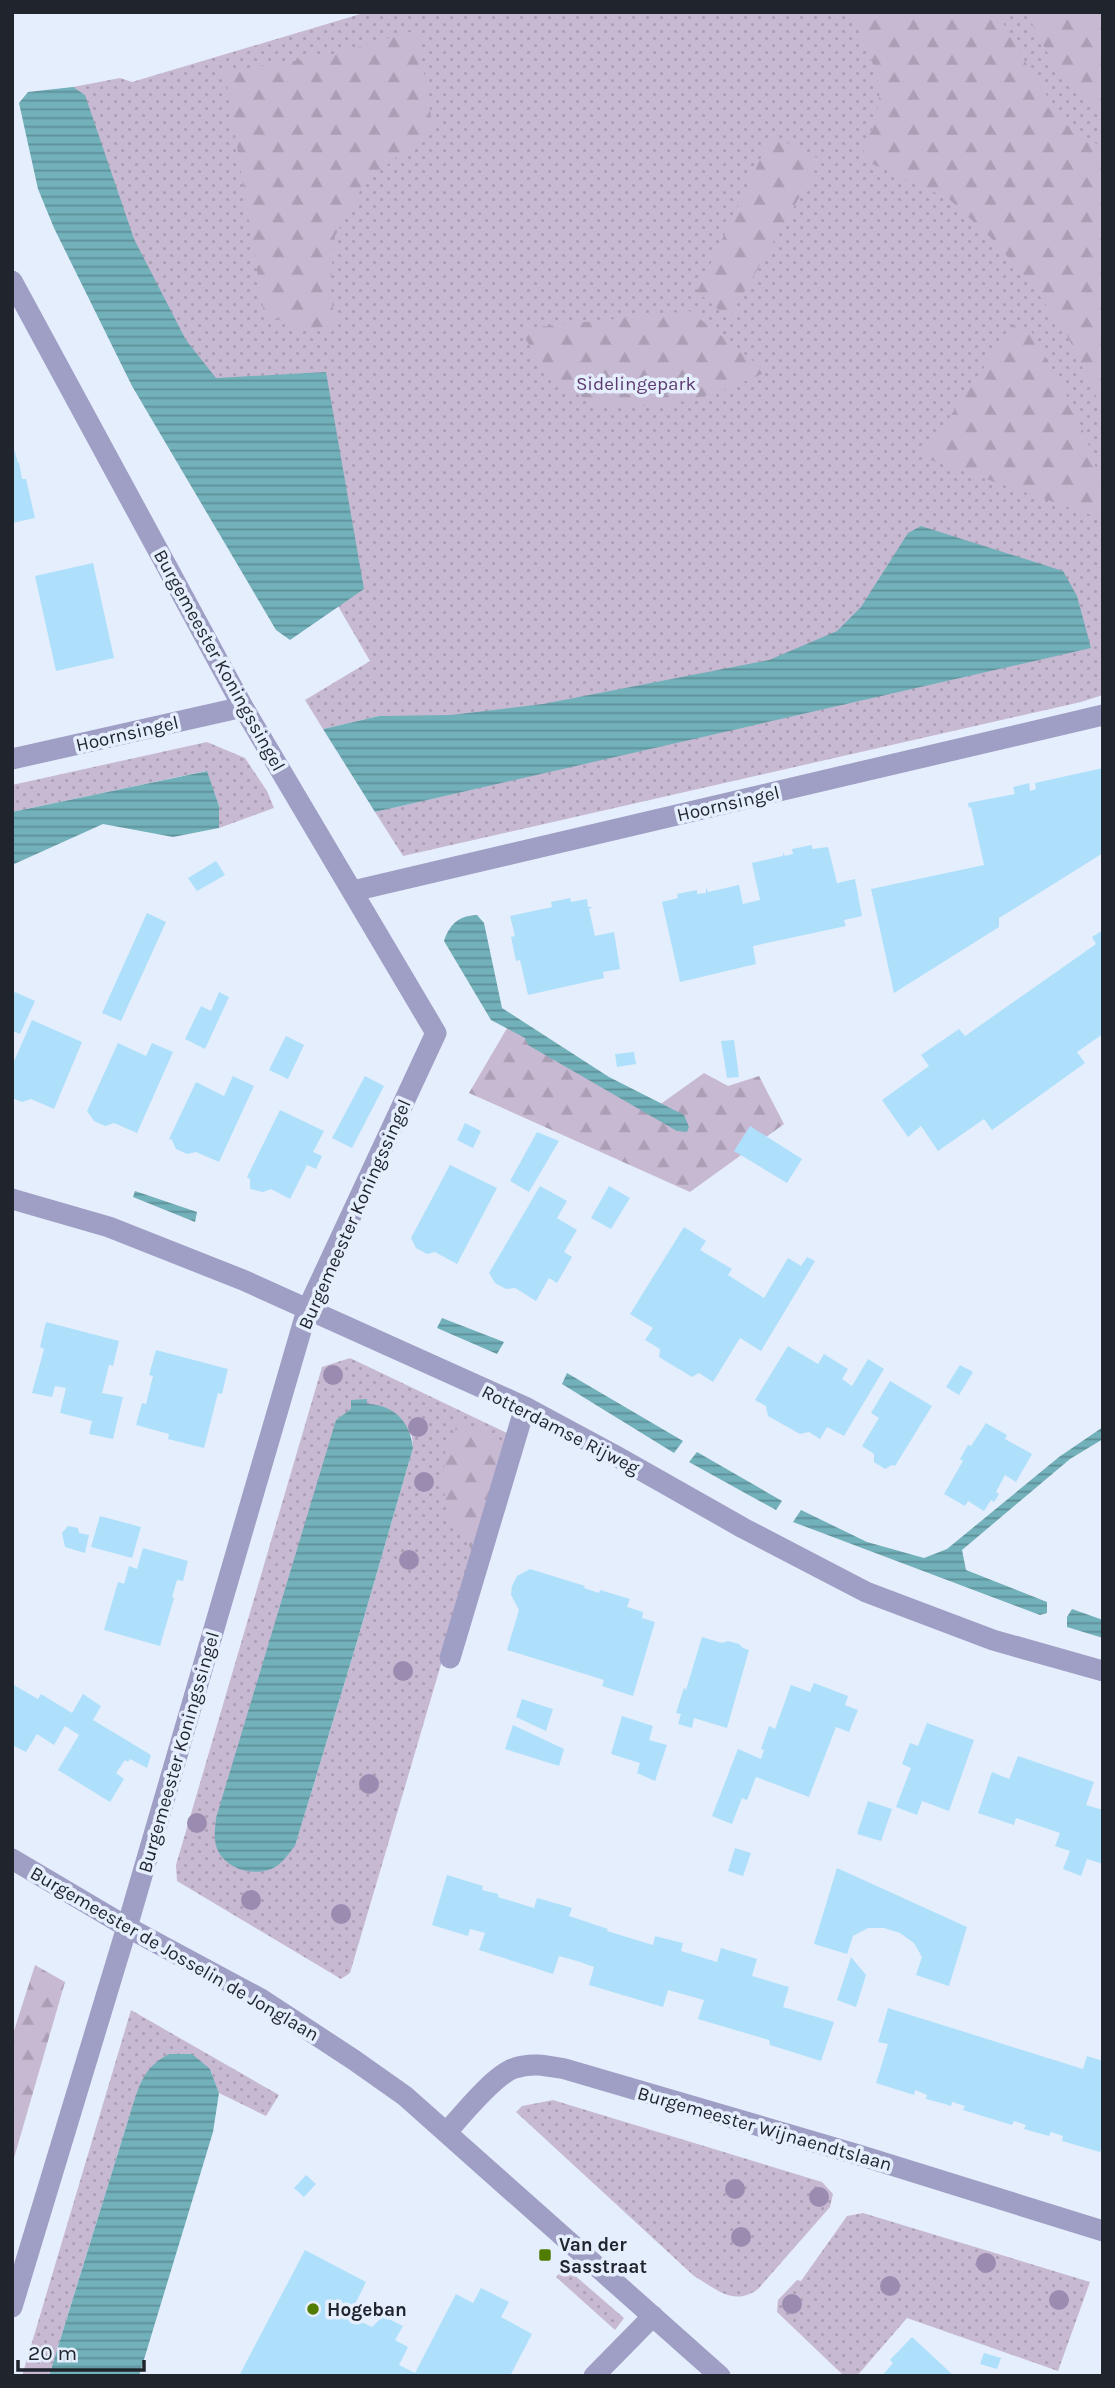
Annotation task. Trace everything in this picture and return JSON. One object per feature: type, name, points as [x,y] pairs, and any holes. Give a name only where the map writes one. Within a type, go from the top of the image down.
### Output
[{"type":"street","name":"Burgemeester Koningssingel","points":[[12,281],[243,706],[436,1034],[307,1310],[127,1927],[12,2307]]},
{"type":"street","name":"Hoornsingel","points":[[12,760],[243,706]]},
{"type":"street","name":"Hoornsingel","points":[[353,891],[1103,715]]},
{"type":"street","name":"Rotterdamse Rijweg","points":[[12,1199],[109,1227],[243,1280],[524,1407],[743,1528],[866,1592],[993,1640],[1103,1671]]},
{"type":"street","points":[[450,1658],[524,1407]]},
{"type":"street","name":"Burgemeester de Josselin de Jonglaan","points":[[12,1859],[127,1927],[261,1999],[405,2096],[720,2376]]},
{"type":"street","name":"Burgemeester Wijnaendtslaan","points":[[447,2132],[497,2078],[514,2068],[539,2064],[565,2069],[846,2151],[1103,2231]]},
{"type":"street","points":[[594,2376],[653,2316]]},
{"type":"green space","name":"Sidelingepark","points":[[367,12],[1103,12],[1103,695],[403,856],[375,812],[447,795],[379,716],[323,729],[305,700],[370,661],[285,515],[150,348],[84,95],[73,87],[120,78],[132,82]]},
{"type":"green space","points":[[848,12],[997,12],[1034,77],[1068,126],[1103,148],[1103,411],[1067,335],[1032,285],[993,240],[949,199],[868,162],[863,149],[877,114],[879,91],[870,55]]},
{"type":"green space","points":[[1026,12],[1103,12],[1103,117],[1067,83]]},
{"type":"green space","points":[[417,30],[433,129],[365,182],[335,236],[330,284],[335,326],[302,329],[264,314],[225,72],[330,55]]},
{"type":"green space","points":[[772,135],[821,160],[729,318],[697,292]]},
{"type":"green space","points":[[690,311],[767,372],[716,393],[664,406],[597,405],[548,378],[520,329]]},
{"type":"green space","points":[[1014,324],[1030,329],[1078,420],[1096,468],[1103,519],[922,457]]},
{"type":"green space","points":[[207,742],[245,758],[267,791],[274,808],[219,828],[219,806],[206,771],[12,812],[12,785]]},
{"type":"green space","points":[[513,1018],[637,1103],[662,1103],[704,1073],[728,1086],[759,1076],[784,1124],[690,1192],[469,1093]]},
{"type":"green space","points":[[350,1358],[509,1434],[350,1973],[341,1979],[177,1881],[176,1865],[322,1367]],"holes":[[[367,1399],[367,1404],[412,1436],[413,1448],[295,1846],[336,1420]]]},
{"type":"green space","points":[[459,1420],[506,1443],[474,1553],[448,1515],[443,1485],[445,1453]]},
{"type":"green space","points":[[35,1965],[65,1982],[12,2165],[12,2037]]},
{"type":"green space","points":[[131,2010],[279,2095],[266,2116],[219,2093],[210,2069],[130,2114],[49,2376],[22,2376]]},
{"type":"green space","points":[[553,2100],[822,2182],[833,2194],[830,2207],[758,2289],[741,2296],[725,2294],[694,2276],[516,2112],[522,2106]]},
{"type":"green space","points":[[863,2213],[1090,2282],[1058,2371],[907,2318],[857,2376],[844,2376],[777,2312],[778,2300],[797,2280],[801,2281],[847,2216]]},
{"type":"green space","points":[[565,2267],[624,2318],[615,2330],[556,2277]]},
{"type":"water","points":[[73,87],[85,95],[134,239],[186,340],[216,378],[326,372],[364,589],[290,640],[276,630],[132,386],[54,228],[38,189],[19,103],[28,92]]},
{"type":"water","points":[[921,526],[1063,571],[1077,596],[1091,648],[375,812],[323,729],[379,716],[451,715],[543,704],[769,660],[837,631],[861,607],[908,533]]},
{"type":"water","points":[[207,771],[219,806],[219,828],[173,837],[103,824],[12,865],[12,812]]},
{"type":"water","points":[[477,915],[484,923],[502,1008],[609,1077],[684,1115],[689,1127],[687,1132],[677,1131],[528,1045],[525,1038],[491,1020],[444,941],[456,922]]},
{"type":"water","points":[[135,1191],[197,1212],[195,1222],[133,1197]]},
{"type":"water","points":[[442,1318],[504,1342],[497,1354],[437,1328]]},
{"type":"water","points":[[567,1373],[683,1441],[674,1453],[562,1384]]},
{"type":"water","points":[[367,1399],[367,1404],[393,1411],[399,1416],[408,1430],[413,1448],[295,1846],[282,1862],[271,1869],[257,1872],[242,1870],[222,1858],[216,1847],[216,1818],[336,1420],[351,1409],[351,1400]]},
{"type":"water","points":[[1103,1427],[1103,1439],[1070,1459],[962,1550],[966,1570],[1047,1602],[1047,1613],[1040,1615],[793,1522],[801,1510],[867,1542],[924,1558],[947,1549],[1059,1457]]},
{"type":"water","points":[[697,1452],[782,1501],[776,1510],[689,1462]]},
{"type":"water","points":[[1072,1609],[1103,1620],[1103,1638],[1067,1627],[1067,1617]]},
{"type":"water","points":[[169,2054],[192,2054],[210,2069],[219,2093],[213,2132],[139,2376],[49,2376],[139,2087],[153,2065]]},
{"type":"building","points":[[12,442],[22,479],[26,479],[35,518],[12,523]]},
{"type":"building","points":[[93,563],[114,658],[56,671],[35,576]]},
{"type":"building","points":[[1103,768],[1103,853],[999,918],[999,927],[894,993],[871,889],[984,865],[968,803],[1015,794],[1013,787],[1029,783],[1030,791],[1036,789],[1035,783]]},
{"type":"building","points":[[812,845],[812,849],[828,847],[837,883],[855,879],[862,916],[844,920],[846,926],[753,946],[756,964],[680,982],[662,902],[678,898],[677,894],[697,890],[697,894],[706,893],[706,887],[708,892],[739,885],[743,904],[760,900],[752,863],[783,856],[783,852],[785,856],[793,854],[792,849]]},
{"type":"building","points":[[216,861],[225,875],[197,891],[188,878]]},
{"type":"building","points":[[570,898],[571,902],[587,899],[588,907],[593,907],[589,909],[595,936],[614,932],[620,969],[603,972],[604,978],[528,995],[520,960],[516,961],[511,937],[515,936],[510,916],[552,907],[551,902]]},
{"type":"building","points":[[147,913],[166,922],[121,1021],[102,1013]]},
{"type":"building","points":[[1103,930],[1103,1034],[1077,1052],[1085,1063],[992,1130],[984,1119],[938,1151],[921,1126],[908,1137],[882,1100],[929,1066],[921,1055],[959,1029],[965,1036],[1096,944],[1092,937]]},
{"type":"building","points":[[15,992],[35,1001],[20,1034],[12,1031],[12,998]]},
{"type":"building","points":[[219,992],[229,997],[205,1049],[185,1039],[201,1006],[211,1011]]},
{"type":"building","points":[[32,1020],[82,1042],[54,1109],[31,1099],[22,1102],[12,1098],[12,1066]]},
{"type":"building","points":[[286,1036],[304,1045],[288,1079],[269,1070]]},
{"type":"building","points":[[734,1040],[739,1077],[727,1078],[721,1041]]},
{"type":"building","points":[[118,1043],[146,1056],[152,1043],[173,1052],[137,1133],[114,1123],[105,1126],[94,1121],[87,1111]]},
{"type":"building","points":[[634,1052],[636,1064],[617,1067],[615,1054]]},
{"type":"building","points":[[233,1076],[254,1086],[219,1162],[196,1152],[187,1154],[176,1149],[169,1139],[196,1082],[224,1096]]},
{"type":"building","points":[[365,1076],[384,1086],[352,1148],[332,1138]]},
{"type":"building","points":[[280,1110],[324,1131],[313,1152],[322,1156],[316,1169],[307,1165],[290,1199],[271,1189],[263,1192],[250,1189],[250,1179],[247,1177]]},
{"type":"building","points":[[465,1123],[481,1131],[473,1148],[457,1140]]},
{"type":"building","points":[[750,1126],[802,1159],[787,1183],[734,1151]]},
{"type":"building","points":[[537,1132],[559,1141],[529,1192],[510,1181]]},
{"type":"building","points":[[450,1165],[497,1188],[457,1264],[435,1252],[427,1254],[416,1248],[411,1238]]},
{"type":"building","points":[[540,1186],[567,1201],[557,1218],[577,1230],[564,1252],[572,1257],[557,1283],[549,1278],[536,1301],[515,1288],[506,1289],[495,1283],[489,1273]]},
{"type":"building","points":[[609,1186],[630,1198],[611,1229],[591,1218]]},
{"type":"building","points":[[684,1227],[706,1241],[700,1250],[732,1269],[728,1275],[764,1298],[788,1258],[801,1266],[807,1257],[815,1261],[761,1351],[740,1338],[713,1382],[699,1373],[692,1377],[659,1357],[660,1349],[645,1340],[653,1328],[630,1314]]},
{"type":"building","points":[[46,1322],[119,1341],[102,1393],[123,1397],[113,1439],[89,1434],[92,1421],[60,1413],[66,1388],[55,1386],[52,1397],[32,1393],[44,1349],[40,1347]]},
{"type":"building","points":[[788,1346],[818,1364],[824,1354],[848,1369],[842,1379],[852,1386],[868,1359],[884,1369],[844,1436],[827,1427],[820,1439],[809,1432],[800,1434],[768,1416],[766,1406],[755,1400]]},
{"type":"building","points":[[156,1350],[228,1369],[222,1394],[218,1393],[204,1448],[168,1439],[169,1434],[136,1425],[142,1403],[146,1404],[153,1376],[149,1375]]},
{"type":"building","points":[[960,1365],[973,1372],[959,1395],[946,1387]]},
{"type":"building","points":[[890,1381],[932,1406],[895,1466],[885,1469],[874,1462],[874,1454],[862,1446],[879,1418],[871,1413]]},
{"type":"building","points":[[986,1423],[1007,1435],[1005,1439],[1032,1454],[1016,1482],[1005,1475],[996,1492],[999,1494],[984,1511],[968,1501],[965,1506],[944,1494],[963,1461],[960,1459],[968,1445],[971,1446]]},
{"type":"building","points":[[100,1516],[141,1527],[132,1558],[91,1547]]},
{"type":"building","points":[[68,1526],[78,1528],[79,1533],[89,1535],[85,1553],[65,1547],[62,1533]]},
{"type":"building","points":[[143,1548],[188,1561],[183,1581],[177,1580],[160,1646],[104,1630],[118,1582],[124,1584],[129,1566],[137,1569]]},
{"type":"building","points":[[530,1569],[599,1593],[600,1590],[630,1599],[627,1607],[643,1612],[642,1618],[655,1622],[633,1696],[602,1686],[604,1680],[507,1650],[519,1610],[511,1595],[512,1586],[517,1576]]},
{"type":"building","points":[[702,1637],[722,1643],[728,1641],[739,1644],[749,1650],[727,1728],[694,1718],[692,1728],[678,1724],[681,1714],[676,1713]]},
{"type":"building","points":[[814,1683],[848,1696],[845,1705],[858,1710],[849,1732],[836,1727],[809,1797],[756,1777],[747,1800],[742,1798],[732,1824],[712,1816],[738,1749],[761,1759],[764,1750],[761,1749],[769,1726],[775,1729],[791,1685],[810,1692]]},
{"type":"building","points":[[12,1684],[38,1699],[41,1694],[72,1713],[83,1694],[101,1706],[93,1720],[151,1755],[147,1768],[130,1759],[128,1762],[125,1760],[116,1773],[124,1779],[110,1802],[58,1770],[79,1735],[65,1726],[54,1745],[37,1734],[26,1752],[12,1745]]},
{"type":"building","points":[[522,1699],[553,1709],[546,1731],[516,1717]]},
{"type":"building","points":[[622,1716],[653,1726],[649,1740],[667,1745],[655,1781],[637,1773],[640,1763],[611,1754]]},
{"type":"building","points":[[927,1723],[974,1740],[949,1811],[922,1801],[917,1815],[896,1807],[911,1768],[902,1764],[910,1743],[918,1746]]},
{"type":"building","points":[[513,1725],[564,1749],[559,1766],[505,1749]]},
{"type":"building","points":[[1018,1756],[1094,1782],[1086,1805],[1103,1810],[1103,1864],[1087,1859],[1081,1876],[1063,1869],[1070,1851],[1055,1846],[1060,1833],[1016,1818],[1014,1825],[978,1813],[992,1772],[1009,1779]]},
{"type":"building","points":[[868,1801],[892,1809],[881,1841],[857,1834]]},
{"type":"building","points":[[735,1848],[751,1853],[743,1876],[728,1871]]},
{"type":"building","points":[[837,1868],[967,1927],[949,1986],[916,1975],[922,1957],[914,1943],[900,1933],[884,1928],[868,1928],[853,1936],[847,1954],[814,1944]]},
{"type":"building","points":[[447,1875],[483,1886],[482,1890],[498,1894],[498,1897],[534,1908],[537,1898],[572,1908],[569,1916],[653,1945],[655,1936],[683,1943],[681,1951],[717,1962],[721,1948],[757,1959],[752,1976],[789,1987],[783,2007],[834,2022],[821,2061],[770,2045],[769,2040],[698,2019],[704,2000],[668,1990],[663,2007],[589,1985],[594,1967],[577,1961],[559,1956],[553,1974],[479,1950],[485,1933],[470,1929],[468,1936],[432,1925]]},
{"type":"building","points":[[851,1957],[866,1975],[856,2007],[837,2000]]},
{"type":"building","points":[[888,2008],[1083,2069],[1087,2056],[1103,2061],[1103,2143],[1100,2152],[1062,2141],[1063,2136],[1051,2132],[1049,2136],[1024,2129],[1026,2125],[1014,2121],[1012,2125],[963,2110],[965,2106],[952,2102],[951,2106],[926,2099],[927,2095],[915,2090],[914,2095],[876,2083],[888,2044],[878,2042]]},
{"type":"building","points":[[306,2175],[316,2184],[304,2197],[294,2188]]},
{"type":"building","name":"Hogeban","points":[[305,2250],[366,2282],[349,2316],[372,2327],[383,2316],[403,2326],[395,2340],[408,2347],[399,2365],[415,2373],[456,2294],[473,2303],[481,2288],[509,2302],[501,2317],[532,2334],[510,2376],[239,2376]]},
{"type":"building","points":[[912,2337],[954,2376],[882,2376],[893,2363],[890,2360]]},
{"type":"building","points":[[984,2353],[1001,2358],[997,2369],[980,2364]]},
{"type":"place","name":"Van der Sasstraat","points":[[545,2255]]},
{"type":"place","name":"Hogeban","points":[[313,2309]]}]
